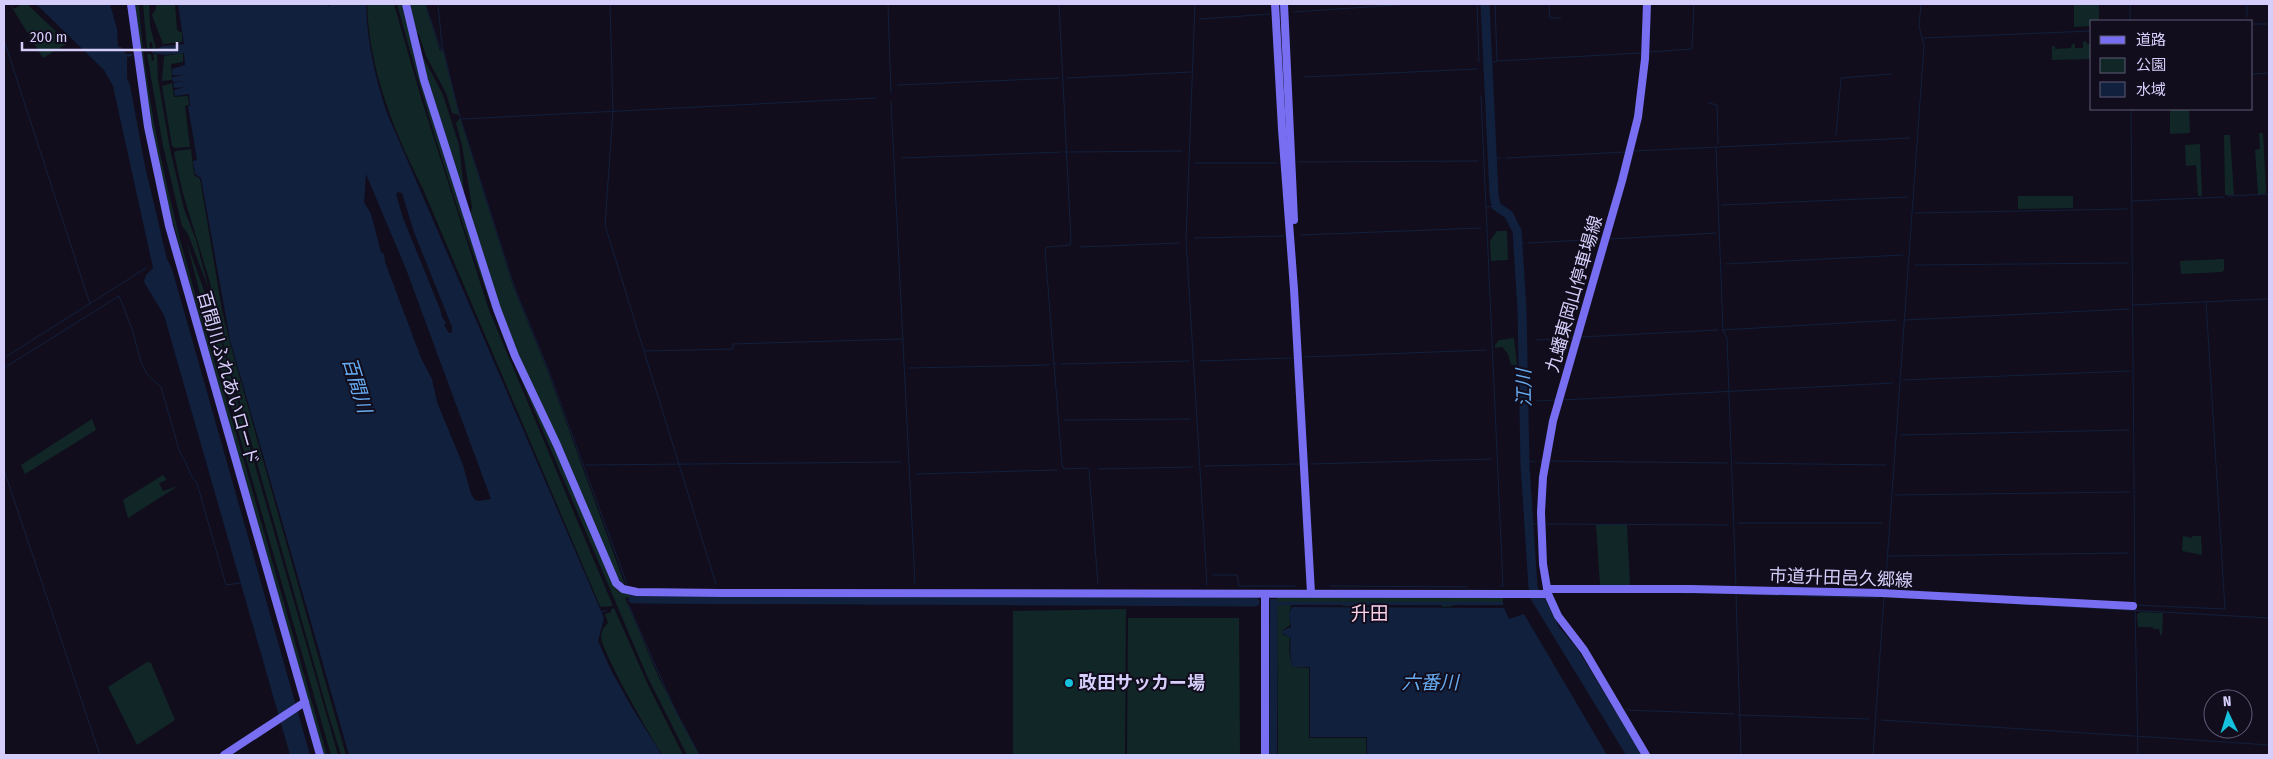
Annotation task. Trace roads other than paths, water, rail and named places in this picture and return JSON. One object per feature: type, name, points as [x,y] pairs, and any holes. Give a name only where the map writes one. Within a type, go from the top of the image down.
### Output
[{"type":"street","name":"百間川ふれあいロード","points":[[131,4],[148,127],[169,226],[301,705],[320,755]]},
{"type":"street","points":[[406,4],[424,80],[497,309],[616,583],[622,589],[646,592],[1265,594],[1311,592],[1528,595],[1546,592]]},
{"type":"street","points":[[1275,4],[1294,289],[1311,592]]},
{"type":"street","points":[[1284,4],[1291,131],[1294,289]]},
{"type":"street","name":"九蟠東岡山停車場線","points":[[1646,755],[1584,650],[1558,616],[1546,592],[1541,512],[1548,447],[1558,399],[1631,150],[1643,76],[1647,4]]},
{"type":"street","name":"市道升田邑久郷線","points":[[1546,592],[1736,590],[1885,593],[2133,606]]},
{"type":"street","points":[[1265,594],[1265,755]]},
{"type":"street","points":[[224,755],[301,705]]},
{"type":"water","points":[[36,4],[110,4],[117,29],[118,47],[121,47],[126,54],[133,54],[127,57],[127,78],[167,259],[172,269],[310,755],[290,755],[164,315],[144,282],[146,275],[153,268],[113,86],[104,70]]},
{"type":"water","name":"百間川","points":[[178,4],[327,4],[329,7],[330,4],[366,4],[372,59],[387,113],[604,618],[598,641],[611,670],[631,706],[662,755],[349,755],[230,340],[201,178],[195,174],[193,161],[197,160],[188,106],[190,106],[189,94],[175,96],[174,90],[185,87],[174,88],[173,83],[184,81],[173,82],[172,77],[184,75],[172,75],[172,69],[185,65],[184,53],[165,55],[152,53],[152,51],[163,46],[184,44]],"holes":[[[366,174],[406,269],[491,499],[479,501],[475,500],[471,494],[463,465],[437,402],[432,379],[421,358],[385,262],[384,254],[381,252],[371,214],[364,202]],[[398,192],[402,193],[414,232],[452,327],[452,333],[449,333],[444,325],[446,323],[403,218],[396,194]]]},
{"type":"water","points":[[1530,598],[1545,598],[1559,627],[1577,648],[1642,755],[1626,755]]},
{"type":"water","points":[[1270,599],[1277,599],[1277,602],[1503,602],[1503,605],[1277,605],[1277,755],[1269,755]]},
{"type":"water","name":"六番川","points":[[1292,607],[1504,608],[1509,619],[1524,614],[1607,755],[1367,755],[1367,737],[1310,737],[1310,667],[1292,667],[1291,638],[1282,633],[1282,631],[1291,627],[1289,614]]},
{"type":"waterway","points":[[425,4],[441,50],[443,50]]},
{"type":"waterway","points":[[438,4],[442,45],[459,114],[515,289],[549,372],[627,584]]},
{"type":"waterway","points":[[610,4],[613,111],[605,225],[716,584]]},
{"type":"waterway","points":[[888,4],[891,93]]},
{"type":"waterway","points":[[1059,4],[1071,240],[1070,245],[1047,247],[1045,249],[1062,465],[1064,469],[1086,468],[1089,470],[1098,584]]},
{"type":"waterway","points":[[1195,4],[1186,239],[1207,585]]},
{"type":"waterway","points":[[1294,12],[1411,4]]},
{"type":"waterway","points":[[1477,4],[1479,62]]},
{"type":"waterway","name":"江川","points":[[1485,4],[1494,195],[1496,206],[1509,215],[1517,231],[1522,309],[1525,465],[1533,587],[1538,600]]},
{"type":"waterway","points":[[1489,63],[1497,61],[1495,4]]},
{"type":"waterway","points":[[1549,4],[1550,18],[1561,18]]},
{"type":"waterway","points":[[1649,52],[1692,49],[1694,4]]},
{"type":"waterway","points":[[1885,591],[1924,46],[1919,26],[1921,4]]},
{"type":"waterway","points":[[2130,4],[2130,20]]},
{"type":"waterway","points":[[2247,4],[2247,17]]},
{"type":"waterway","points":[[1201,19],[1270,14]]},
{"type":"waterway","points":[[2253,24],[2269,24]]},
{"type":"waterway","points":[[1923,38],[2090,31]]},
{"type":"waterway","points":[[4,40],[90,304]]},
{"type":"waterway","points":[[1497,61],[1641,53]]},
{"type":"waterway","points":[[1304,77],[1477,69]]},
{"type":"waterway","points":[[1067,78],[1191,72]]},
{"type":"waterway","points":[[2253,74],[2269,73]]},
{"type":"waterway","points":[[1836,135],[1841,78],[1891,74]]},
{"type":"waterway","points":[[898,85],[1059,78]]},
{"type":"waterway","points":[[1481,96],[1486,207]]},
{"type":"waterway","points":[[462,119],[875,98]]},
{"type":"waterway","points":[[891,102],[915,584]]},
{"type":"waterway","points":[[1709,103],[1717,105],[1718,144]]},
{"type":"waterway","points":[[2131,110],[2135,603]]},
{"type":"waterway","points":[[1634,151],[1910,138]]},
{"type":"waterway","points":[[1716,147],[1723,330],[1727,338],[1736,588]]},
{"type":"waterway","points":[[1070,152],[1182,151]]},
{"type":"waterway","points":[[902,158],[1061,152]]},
{"type":"waterway","points":[[1506,158],[1626,152]]},
{"type":"waterway","points":[[1493,158],[1501,158]]},
{"type":"waterway","points":[[1298,162],[1478,161]]},
{"type":"waterway","points":[[1195,163],[1277,163]]},
{"type":"waterway","points":[[2228,196],[2269,194]]},
{"type":"waterway","points":[[1722,205],[1908,197]]},
{"type":"waterway","points":[[2132,201],[2224,197]]},
{"type":"waterway","points":[[1496,206],[1486,207],[1503,586],[1500,586]]},
{"type":"waterway","points":[[1915,213],[2127,209]]},
{"type":"waterway","points":[[1301,235],[1481,228]]},
{"type":"waterway","points":[[1609,239],[1716,233]]},
{"type":"waterway","points":[[1194,238],[1284,236]]},
{"type":"waterway","points":[[1529,243],[1602,239]]},
{"type":"waterway","points":[[1080,247],[1179,243]]},
{"type":"waterway","name":"江川","points":[[1518,243],[1524,243]]},
{"type":"waterway","points":[[1726,264],[1903,255]]},
{"type":"waterway","points":[[1915,265],[2127,263]]},
{"type":"waterway","points":[[4,358],[146,268]]},
{"type":"waterway","points":[[4,368],[119,296],[132,329],[141,362],[147,374],[161,387],[180,453],[197,483],[226,585],[240,583]]},
{"type":"waterway","points":[[2133,305],[2269,299]]},
{"type":"waterway","points":[[2135,605],[2225,609],[2206,302]]},
{"type":"waterway","points":[[1904,320],[2129,309]]},
{"type":"waterway","points":[[1722,330],[1896,320]]},
{"type":"waterway","points":[[1581,337],[1718,330]]},
{"type":"waterway","points":[[1536,340],[1573,338]]},
{"type":"waterway","points":[[645,351],[733,349],[733,344],[902,339]]},
{"type":"waterway","points":[[1305,357],[1486,350]]},
{"type":"waterway","points":[[1200,361],[1293,358]]},
{"type":"waterway","points":[[1061,364],[1189,361]]},
{"type":"waterway","points":[[909,368],[1049,365]]},
{"type":"waterway","points":[[1903,380],[2130,371]]},
{"type":"waterway","points":[[1562,400],[1893,383]]},
{"type":"waterway","points":[[1537,401],[1555,400]]},
{"type":"waterway","name":"江川","points":[[1524,401],[1530,401]]},
{"type":"waterway","points":[[1065,420],[1190,419]]},
{"type":"waterway","points":[[1900,435],[2129,430]]},
{"type":"waterway","points":[[1311,464],[1491,459]]},
{"type":"waterway","points":[[1525,462],[1535,461]]},
{"type":"waterway","points":[[1550,461],[1727,463]]},
{"type":"waterway","points":[[586,465],[901,462]]},
{"type":"waterway","points":[[1735,463],[1886,465]]},
{"type":"waterway","points":[[1205,466],[1299,464]]},
{"type":"waterway","points":[[1099,469],[1193,467]]},
{"type":"waterway","points":[[4,470],[100,755]]},
{"type":"waterway","points":[[916,474],[1057,470]]},
{"type":"waterway","points":[[1895,495],[2130,492]]},
{"type":"waterway","points":[[1738,523],[1882,523]]},
{"type":"waterway","points":[[1530,524],[1537,524]]},
{"type":"waterway","points":[[1547,524],[1728,525]]},
{"type":"waterway","points":[[1888,556],[2128,553]]},
{"type":"waterway","points":[[1213,575],[1237,575],[1239,586],[1295,586]]},
{"type":"waterway","points":[[1330,586],[1467,587]]},
{"type":"waterway","points":[[1683,593],[1691,593]]},
{"type":"waterway","points":[[1736,594],[1741,755]]},
{"type":"waterway","points":[[1740,594],[1878,598]]},
{"type":"waterway","points":[[1873,755],[1884,597]]},
{"type":"waterway","points":[[628,601],[632,598]]},
{"type":"waterway","points":[[633,599],[1255,602]]},
{"type":"waterway","points":[[628,604],[675,710],[699,755]]},
{"type":"waterway","points":[[2020,604],[2269,618]]},
{"type":"waterway","points":[[2135,607],[2138,755]]},
{"type":"waterway","points":[[601,612],[607,610]]},
{"type":"waterway","points":[[1626,710],[1734,714]]},
{"type":"waterway","points":[[1738,715],[1869,719]]},
{"type":"waterway","points":[[1881,720],[2133,736]]},
{"type":"waterway","points":[[2135,736],[2269,745]]},
{"type":"place","name":"政田サッカー場","points":[[1069,683]]},
{"type":"district","name":"升田","points":[[1370,613]]}]
